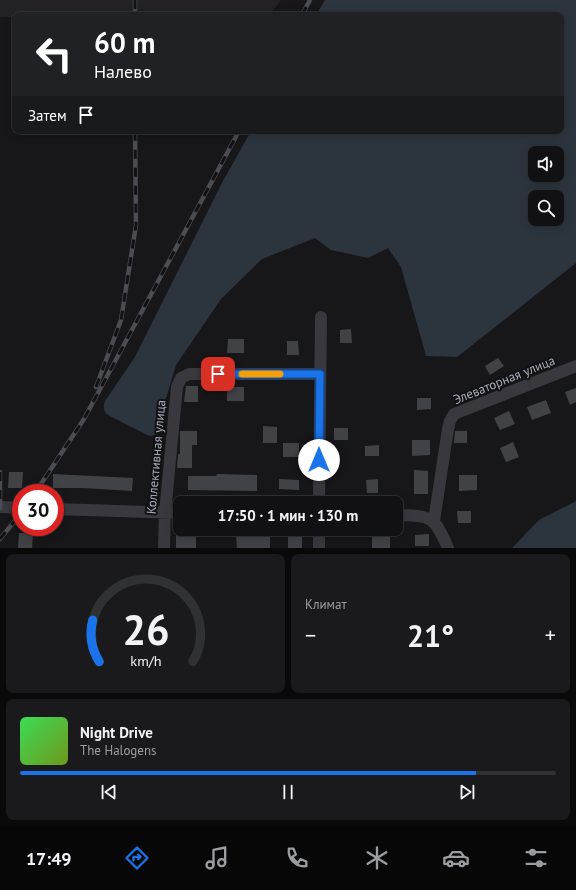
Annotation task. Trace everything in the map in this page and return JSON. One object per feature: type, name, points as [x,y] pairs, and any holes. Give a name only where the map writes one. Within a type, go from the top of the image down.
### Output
[{"type":"street","points":[[319,496],[321,317]]},
{"type":"street","name":"Элеваторная улица","points":[[434,521],[448,429],[454,414],[576,366]]},
{"type":"street","name":"Коллективная улица","points":[[164,548],[165,512],[177,387],[181,378],[189,374],[320,374]]},
{"type":"street","points":[[0,507],[12,508]]},
{"type":"street","points":[[64,509],[173,512]]},
{"type":"street","points":[[403,515],[426,517],[434,521],[448,548]]},
{"type":"street","points":[[319,536],[319,548]]},
{"type":"shaded area","points":[[0,0],[281,0],[272,12],[12,12],[12,17],[0,17]]},
{"type":"shaded area","points":[[325,0],[576,0],[576,263],[457,357],[426,356],[401,267],[388,248],[368,258],[331,250],[315,238],[262,259],[221,299],[176,365],[155,435],[150,436],[145,434],[108,415],[104,409],[105,401],[135,357],[223,181],[249,134],[564,134],[564,12],[318,12]]},
{"type":"shaded area","points":[[576,501],[576,548],[512,548],[539,520]]},
{"type":"building","points":[[351,329],[352,343],[340,343],[340,330]]},
{"type":"building","points":[[228,339],[244,339],[244,353],[227,353]]},
{"type":"building","points":[[287,341],[298,341],[299,355],[287,355]]},
{"type":"building","points":[[498,358],[504,366],[490,375],[485,366]]},
{"type":"building","points":[[186,386],[198,386],[198,402],[184,402]]},
{"type":"building","points":[[227,387],[244,387],[244,401],[227,401]]},
{"type":"building","points":[[576,388],[576,402],[570,405],[565,392]]},
{"type":"building","points":[[417,398],[431,398],[431,409],[417,410]]},
{"type":"building","points":[[546,400],[551,413],[532,420],[527,407]]},
{"type":"building","points":[[509,411],[515,424],[500,430],[494,418]]},
{"type":"building","points":[[263,426],[277,427],[277,443],[263,443]]},
{"type":"building","points":[[334,428],[348,428],[348,440],[334,440]]},
{"type":"building","points":[[180,431],[197,431],[197,445],[192,445],[192,468],[177,468],[178,454],[180,454]]},
{"type":"building","points":[[455,431],[467,431],[467,443],[454,443]]},
{"type":"building","points":[[412,440],[430,440],[430,455],[412,456]]},
{"type":"building","points":[[513,442],[519,457],[506,462],[500,448]]},
{"type":"building","points":[[283,443],[299,443],[299,457],[283,457]]},
{"type":"building","points":[[379,445],[379,456],[365,456],[365,446]]},
{"type":"building","points":[[414,470],[428,471],[428,494],[414,494]]},
{"type":"building","points":[[9,472],[23,472],[22,484],[12,484],[12,488],[8,488]]},
{"type":"building","points":[[53,474],[133,478],[132,491],[64,488],[64,484],[53,484]]},
{"type":"building","points":[[217,474],[257,475],[257,491],[188,490],[188,476],[216,476]]},
{"type":"building","points":[[459,475],[477,475],[477,490],[459,491]]},
{"type":"building","points":[[279,479],[299,480],[299,490],[279,489]]},
{"type":"building","points":[[378,479],[378,493],[367,493],[366,480]]},
{"type":"building","points":[[457,511],[471,511],[471,523],[458,523]]},
{"type":"building","points":[[429,534],[429,546],[415,546],[415,535]]},
{"type":"building","points":[[19,536],[33,536],[32,548],[18,548]]},
{"type":"building","points":[[176,536],[196,536],[196,548],[176,548]]},
{"type":"building","points":[[236,536],[270,536],[270,548],[237,548]]},
{"type":"building","points":[[288,536],[302,536],[302,548],[288,548]]},
{"type":"building","points":[[372,536],[390,536],[390,548],[372,548]]},
{"type":"railway","points":[[135,0],[135,12]]},
{"type":"railway","points":[[304,12],[310,0]]},
{"type":"railway","points":[[96,387],[121,320],[136,225],[135,134]]},
{"type":"railway","points":[[41,484],[84,419],[237,134]]},
{"type":"railway","points":[[0,472],[0,508]]},
{"type":"railway","points":[[0,539],[12,524]]},
{"type":"slow traffic","points":[[242,374],[280,374]]},
{"type":"route","points":[[218,374],[320,374],[319,460]]}]
